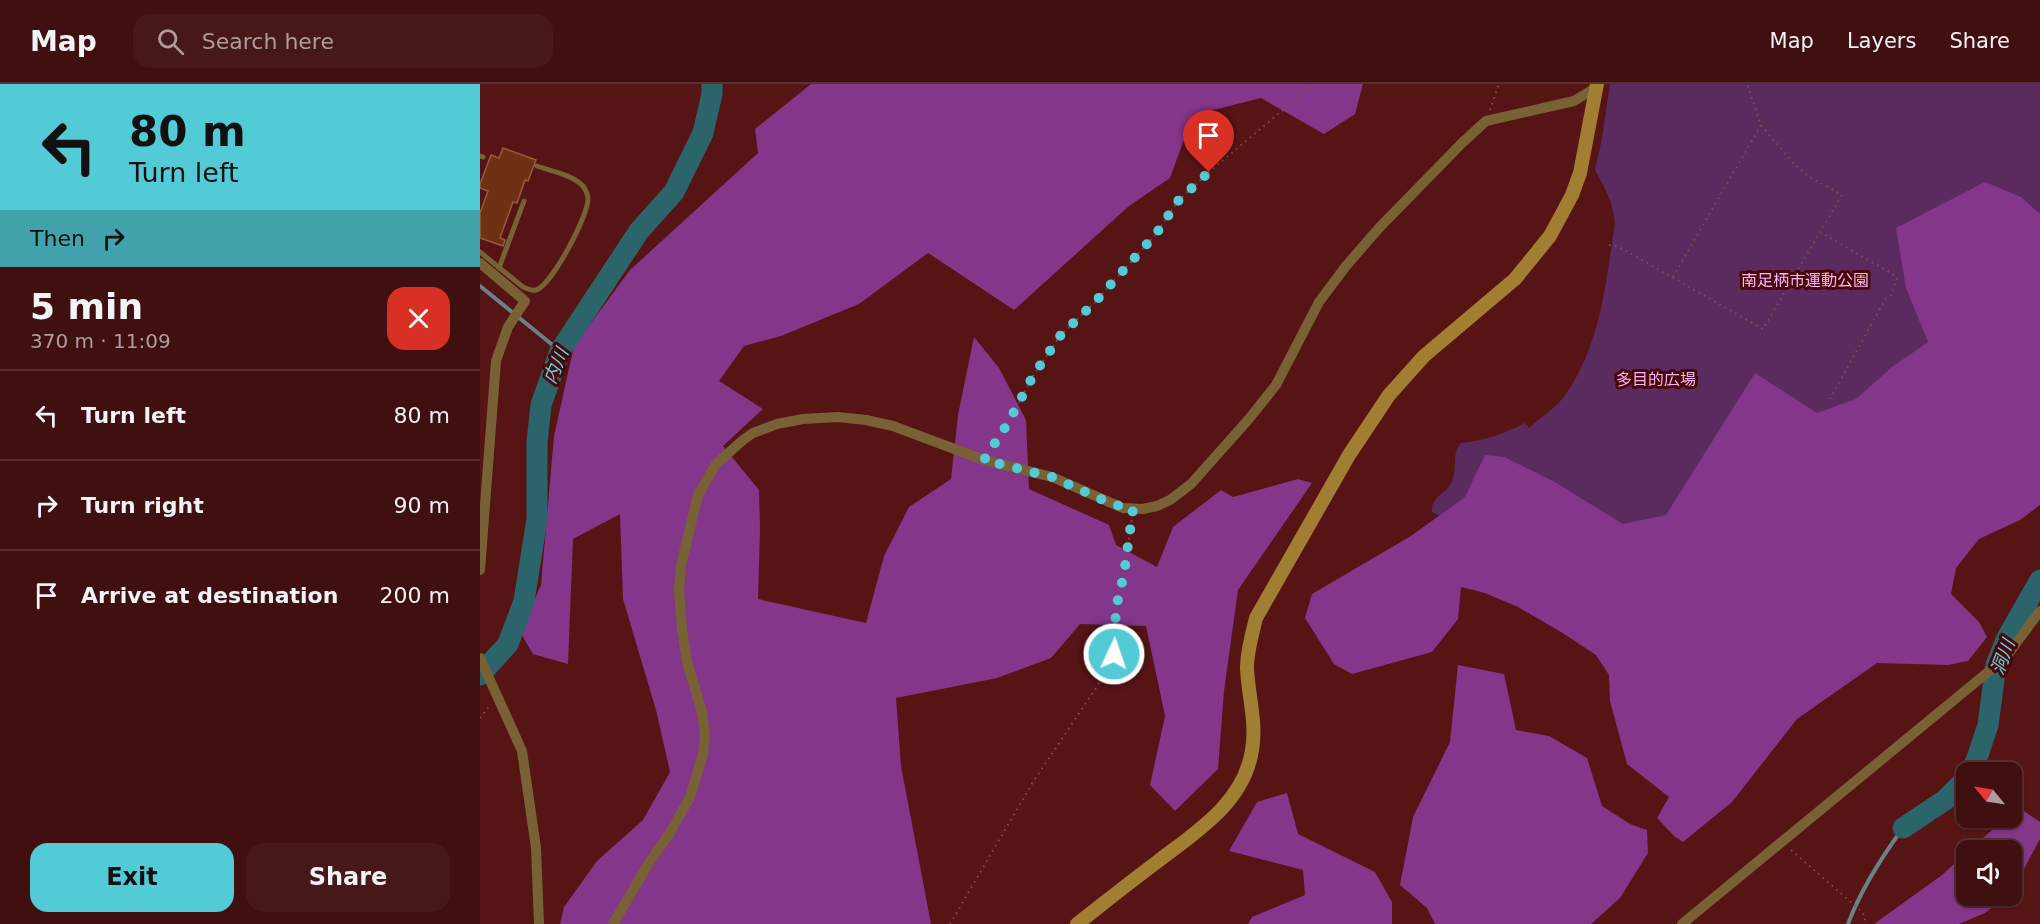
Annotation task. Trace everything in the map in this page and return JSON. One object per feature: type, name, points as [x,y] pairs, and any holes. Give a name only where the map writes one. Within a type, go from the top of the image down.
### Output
[{"type":"street","points":[[613,924],[690,797],[703,754],[705,734],[687,662],[682,629],[679,590],[683,555],[698,495],[716,464],[743,440],[777,424],[803,419],[838,417],[866,420],[893,426],[984,460],[1052,477],[1112,504],[1133,509],[1157,506],[1170,500],[1191,484],[1248,420],[1276,385],[1319,302],[1346,266],[1379,228],[1486,121],[1574,101],[1597,86]]},
{"type":"street","points":[[1077,924],[1215,816],[1235,793],[1246,773],[1253,749],[1253,720],[1247,667],[1256,618],[1349,456],[1389,395],[1424,356],[1515,279],[1550,236],[1562,216],[1580,173],[1597,86]]},
{"type":"street","points":[[480,264],[525,301],[508,327],[496,362],[480,570]]},
{"type":"street","points":[[1682,924],[2005,658],[2040,610]]},
{"type":"street","points":[[480,658],[522,751],[536,848],[540,924]]},
{"type":"lane","points":[[480,252],[530,290],[540,288],[551,276],[573,241],[586,212],[588,198],[584,187],[573,179],[537,166]]},
{"type":"lane","points":[[500,268],[524,201]]},
{"type":"lane","points":[[525,301],[530,290]]},
{"type":"path","points":[[984,460],[1008,423],[1033,376],[1060,336],[1095,302],[1156,234],[1178,201],[1314,84]]},
{"type":"path","points":[[1486,121],[1499,84]]},
{"type":"path","points":[[1610,245],[1624,249],[1763,329],[1842,195],[1810,177],[1794,164],[1761,125],[1747,84]]},
{"type":"path","points":[[1673,277],[1761,125]]},
{"type":"path","points":[[1820,232],[1896,276],[1897,279],[1891,295],[1886,298],[1830,399]]},
{"type":"path","points":[[950,924],[1033,782],[1096,688],[1114,654],[1116,608],[1124,574],[1133,509]]},
{"type":"path","points":[[1782,842],[1860,910],[1865,916],[1865,924]]},
{"type":"green space","name":"南足柄市運動公園","points":[[1610,84],[2040,84],[2040,332],[1790,574],[1462,527],[1432,512],[1436,499],[1452,481],[1455,456],[1461,443],[1494,436],[1525,423],[1529,428],[1566,394],[1587,354],[1600,312],[1615,223],[1610,202],[1595,170]]},
{"type":"shaded area","points":[[811,84],[1363,84],[1355,114],[1324,134],[1261,98],[1193,115],[1170,178],[1129,206],[1014,310],[928,253],[859,304],[781,336],[744,346],[719,381],[763,409],[723,446],[759,490],[758,599],[866,623],[884,556],[909,507],[951,479],[958,415],[974,337],[999,368],[1026,420],[1029,489],[1109,525],[1116,545],[1157,567],[1173,527],[1221,490],[1233,497],[1298,479],[1312,483],[1238,590],[1224,691],[1218,769],[1175,811],[1150,785],[1165,716],[1146,626],[1080,624],[1051,658],[997,678],[896,698],[901,766],[931,924],[560,924],[564,907],[597,861],[643,820],[670,772],[656,710],[623,599],[620,514],[573,539],[568,664],[533,654],[520,632],[541,585],[554,436],[574,346],[630,270],[758,153],[755,129]]},
{"type":"shaded area","points":[[1985,182],[2021,197],[2040,214],[2040,505],[2020,520],[1979,539],[1956,568],[1951,594],[1979,622],[1987,637],[1968,661],[1948,665],[1877,663],[1797,719],[1732,802],[1683,842],[1657,818],[1669,797],[1627,764],[1610,701],[1609,675],[1596,655],[1518,607],[1485,593],[1461,587],[1458,619],[1432,652],[1352,674],[1334,664],[1305,618],[1312,594],[1411,536],[1465,497],[1485,455],[1504,457],[1553,481],[1623,524],[1666,515],[1755,373],[1817,413],[1856,399],[1892,367],[1928,342],[1906,288],[1896,228]]},
{"type":"shaded area","points":[[1458,665],[1504,674],[1516,730],[1549,736],[1587,758],[1602,806],[1630,824],[1647,830],[1648,853],[1620,898],[1591,924],[1435,924],[1427,908],[1400,885],[1413,817],[1450,742]]},
{"type":"shaded area","points":[[1287,793],[1298,834],[1375,872],[1392,902],[1392,924],[1248,924],[1252,917],[1305,895],[1303,870],[1229,851],[1257,802]]},
{"type":"shaded area","points":[[2022,810],[2040,822],[2040,839],[2022,872],[2022,840],[1981,840],[1994,828],[2022,828]]},
{"type":"shaded area","points":[[1956,862],[1956,906],[1994,906],[1985,913],[1959,924],[1874,924],[1942,875]]},
{"type":"building","points":[[503,148],[536,160],[528,181],[525,180],[517,203],[513,202],[500,238],[505,240],[503,246],[480,238],[480,213],[488,191],[480,188],[480,184],[491,155],[499,158]]},
{"type":"waterway","name":"内川","points":[[480,675],[508,644],[524,601],[537,519],[537,442],[541,405],[560,351],[639,231],[674,192],[703,133],[712,94],[712,84]]},
{"type":"waterway","points":[[480,286],[560,351]]},
{"type":"waterway","name":"洞川","points":[[1975,762],[1988,725],[1996,665],[2007,638],[2040,580]]},
{"type":"waterway","name":"洞川","points":[[1903,828],[1945,800],[1956,789]]},
{"type":"waterway","name":"洞川","points":[[1848,924],[1872,874],[1903,828]]},
{"type":"route","points":[[1114,654],[1116,608],[1124,574],[1133,509],[1112,504],[1052,477],[984,460],[1008,423],[1033,376],[1060,336],[1095,302],[1156,234],[1178,201],[1209,172]]},
{"type":"park label","name":"多目的広場","points":[[1656,379]]}]
